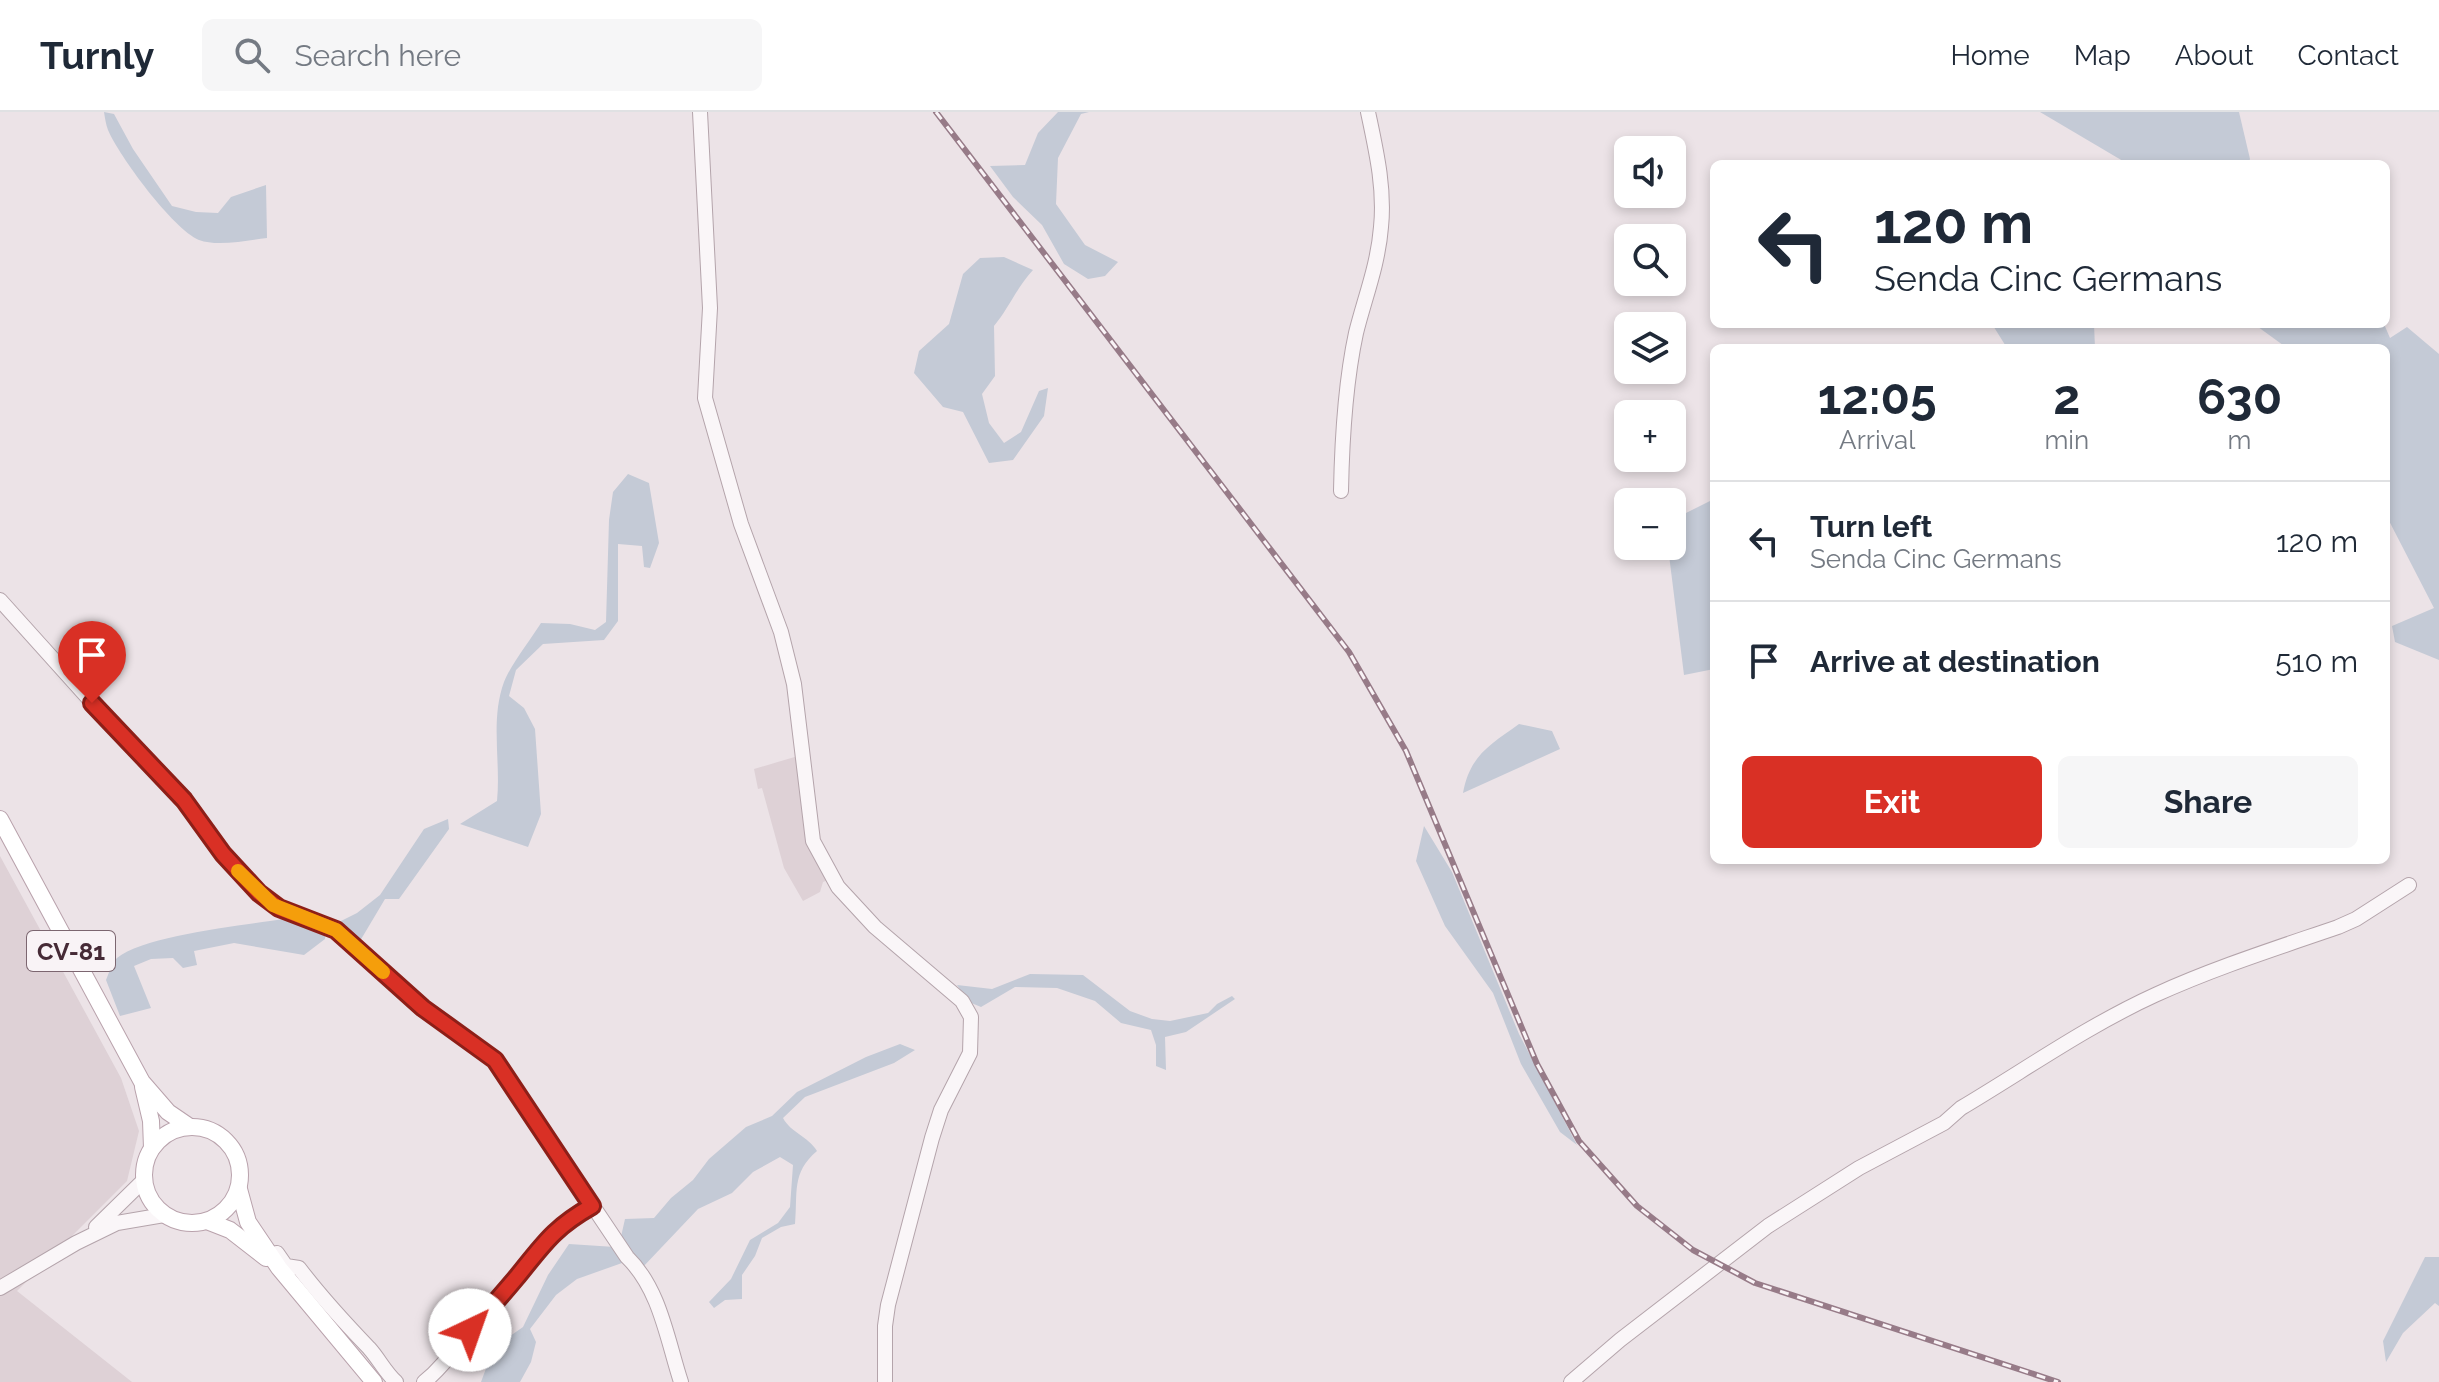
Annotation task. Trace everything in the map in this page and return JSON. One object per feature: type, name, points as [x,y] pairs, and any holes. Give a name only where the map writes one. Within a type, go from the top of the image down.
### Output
[{"type":"main road","name":"CV-81","points":[[0,819],[142,1082],[168,1112],[190,1127],[205,1128],[219,1135],[230,1145],[238,1159],[241,1174],[239,1189],[248,1222],[279,1268],[374,1382]]},
{"type":"main road","name":"CV-81","points":[[142,1082],[151,1121],[152,1148],[145,1163],[144,1180]]},
{"type":"main road","points":[[152,1148],[162,1137],[190,1127]]},
{"type":"main road","points":[[144,1180],[147,1193],[164,1215]]},
{"type":"main road","points":[[207,1221],[221,1214],[232,1203],[239,1189]]},
{"type":"main road","name":"CV-81","points":[[164,1215],[192,1224],[207,1221],[230,1230],[279,1268]]},
{"type":"street","points":[[700,112],[710,308],[705,398],[741,524],[781,632],[794,684],[813,841],[821,860],[847,897],[875,927],[962,1001],[971,1017],[970,1053],[941,1110],[888,1305],[885,1382]]},
{"type":"street","points":[[1341,491],[1352,357],[1369,293],[1381,227],[1379,167],[1368,112]]},
{"type":"street","points":[[0,600],[184,800],[223,854],[259,893],[279,908],[336,930],[423,1008],[495,1060],[627,1257],[644,1275],[653,1293],[681,1382]]},
{"type":"street","points":[[1571,1382],[1620,1340],[1768,1226],[1859,1168],[1944,1123],[1961,1108],[2074,1037],[2155,995],[2356,919],[2409,885]]},
{"type":"street","points":[[76,1243],[113,1213],[144,1180]]},
{"type":"street","points":[[424,1382],[450,1359],[538,1247],[566,1222],[592,1206]]},
{"type":"street","points":[[0,1288],[76,1243],[117,1223],[164,1215]]},
{"type":"street","points":[[248,1222],[268,1240],[286,1266],[299,1268],[314,1290],[372,1351],[396,1382]]},
{"type":"shaded area","points":[[104,112],[114,114],[133,149],[172,206],[218,213],[231,197],[266,185],[267,238],[215,243],[199,240],[188,233],[175,222],[135,173],[114,142]]},
{"type":"shaded area","points":[[1058,112],[1089,112],[1081,114],[1058,158],[1056,204],[1085,245],[1118,262],[1105,276],[1088,279],[1064,264],[1042,225],[1013,197],[990,166],[1025,165],[1038,133]]},
{"type":"shaded area","points":[[2040,112],[2239,112],[2250,159],[2250,160],[2121,160]]},
{"type":"shaded area","points":[[1004,257],[1033,270],[994,326],[995,376],[982,394],[989,423],[1004,443],[1021,432],[1039,391],[1048,388],[1044,416],[1013,460],[989,463],[963,412],[943,407],[914,373],[919,351],[949,324],[963,274],[980,258]]},
{"type":"shaded area","points":[[2407,327],[2439,354],[2439,660],[2395,642],[2392,626],[2434,608],[2390,523],[2390,344],[2282,344],[2260,328],[2386,328],[2390,338]]},
{"type":"shaded area","points":[[1994,328],[2094,328],[2095,344],[2004,344]]},
{"type":"shaded area","points":[[628,474],[649,483],[659,543],[650,568],[644,567],[642,546],[618,544],[618,621],[604,640],[543,644],[516,670],[509,696],[524,708],[535,729],[541,814],[528,847],[460,824],[497,801],[500,696],[511,668],[541,623],[570,624],[595,630],[606,622],[609,520],[613,492]]},
{"type":"shaded area","points":[[1710,501],[1710,670],[1684,675],[1670,560],[1686,560],[1686,513]]},
{"type":"shaded area","points":[[1519,724],[1552,731],[1560,749],[1463,793],[1476,760],[1490,745]]},
{"type":"shaded area","points":[[798,756],[828,880],[823,882],[820,892],[803,901],[784,868],[754,769]]},
{"type":"shaded area","points":[[448,819],[449,829],[399,899],[385,899],[360,941],[335,924],[357,913],[380,895],[424,829]]},
{"type":"shaded area","points":[[1424,826],[1452,872],[1519,1034],[1577,1145],[1560,1132],[1521,1064],[1493,993],[1445,926],[1416,861]]},
{"type":"shaded area","points":[[0,856],[121,1078],[139,1131],[127,1181],[17,1291],[132,1382],[0,1382]]},
{"type":"shaded area","points":[[283,919],[325,929],[325,939],[304,955],[234,943],[194,951],[197,965],[183,968],[173,958],[151,959],[134,966],[151,1008],[120,1016],[106,980],[115,960],[130,950],[196,932]]},
{"type":"shaded area","points":[[1030,974],[1083,975],[1130,1011],[1152,1019],[1170,1021],[1208,1013],[1232,996],[1235,999],[1186,1032],[1165,1037],[1166,1070],[1156,1066],[1156,1045],[1151,1030],[1121,1023],[1095,1001],[1057,988],[1015,987],[981,1007],[969,1002],[957,985],[992,989]]},
{"type":"shaded area","points":[[900,1044],[915,1050],[894,1063],[805,1097],[783,1118],[817,1151],[799,1176],[795,1224],[781,1227],[762,1238],[755,1256],[742,1275],[742,1299],[725,1300],[714,1308],[709,1302],[731,1279],[750,1240],[778,1223],[790,1207],[793,1165],[780,1157],[753,1172],[732,1193],[698,1209],[642,1268],[620,1241],[625,1219],[654,1218],[671,1198],[693,1180],[709,1159],[746,1127],[772,1116],[797,1092],[866,1057]]},
{"type":"shaded area","points":[[569,1244],[615,1247],[622,1263],[577,1279],[556,1295],[530,1329],[536,1342],[531,1362],[520,1382],[481,1382],[491,1355],[500,1343],[523,1327],[548,1275]]},
{"type":"shaded area","points":[[2425,1257],[2439,1257],[2439,1306],[2435,1303],[2403,1333],[2386,1362],[2383,1341]]},
{"type":"railway","points":[[936,112],[1349,652],[1406,751],[1537,1064],[1579,1141],[1637,1206],[1693,1250],[1755,1283],[2058,1382]]},
{"type":"slow traffic","points":[[238,871],[273,905],[325,924],[348,938],[383,972]]},
{"type":"route","points":[[92,703],[184,800],[223,854],[259,893],[273,905],[331,926],[348,938],[423,1008],[495,1060],[592,1206],[574,1216],[538,1247],[470,1330]]}]
